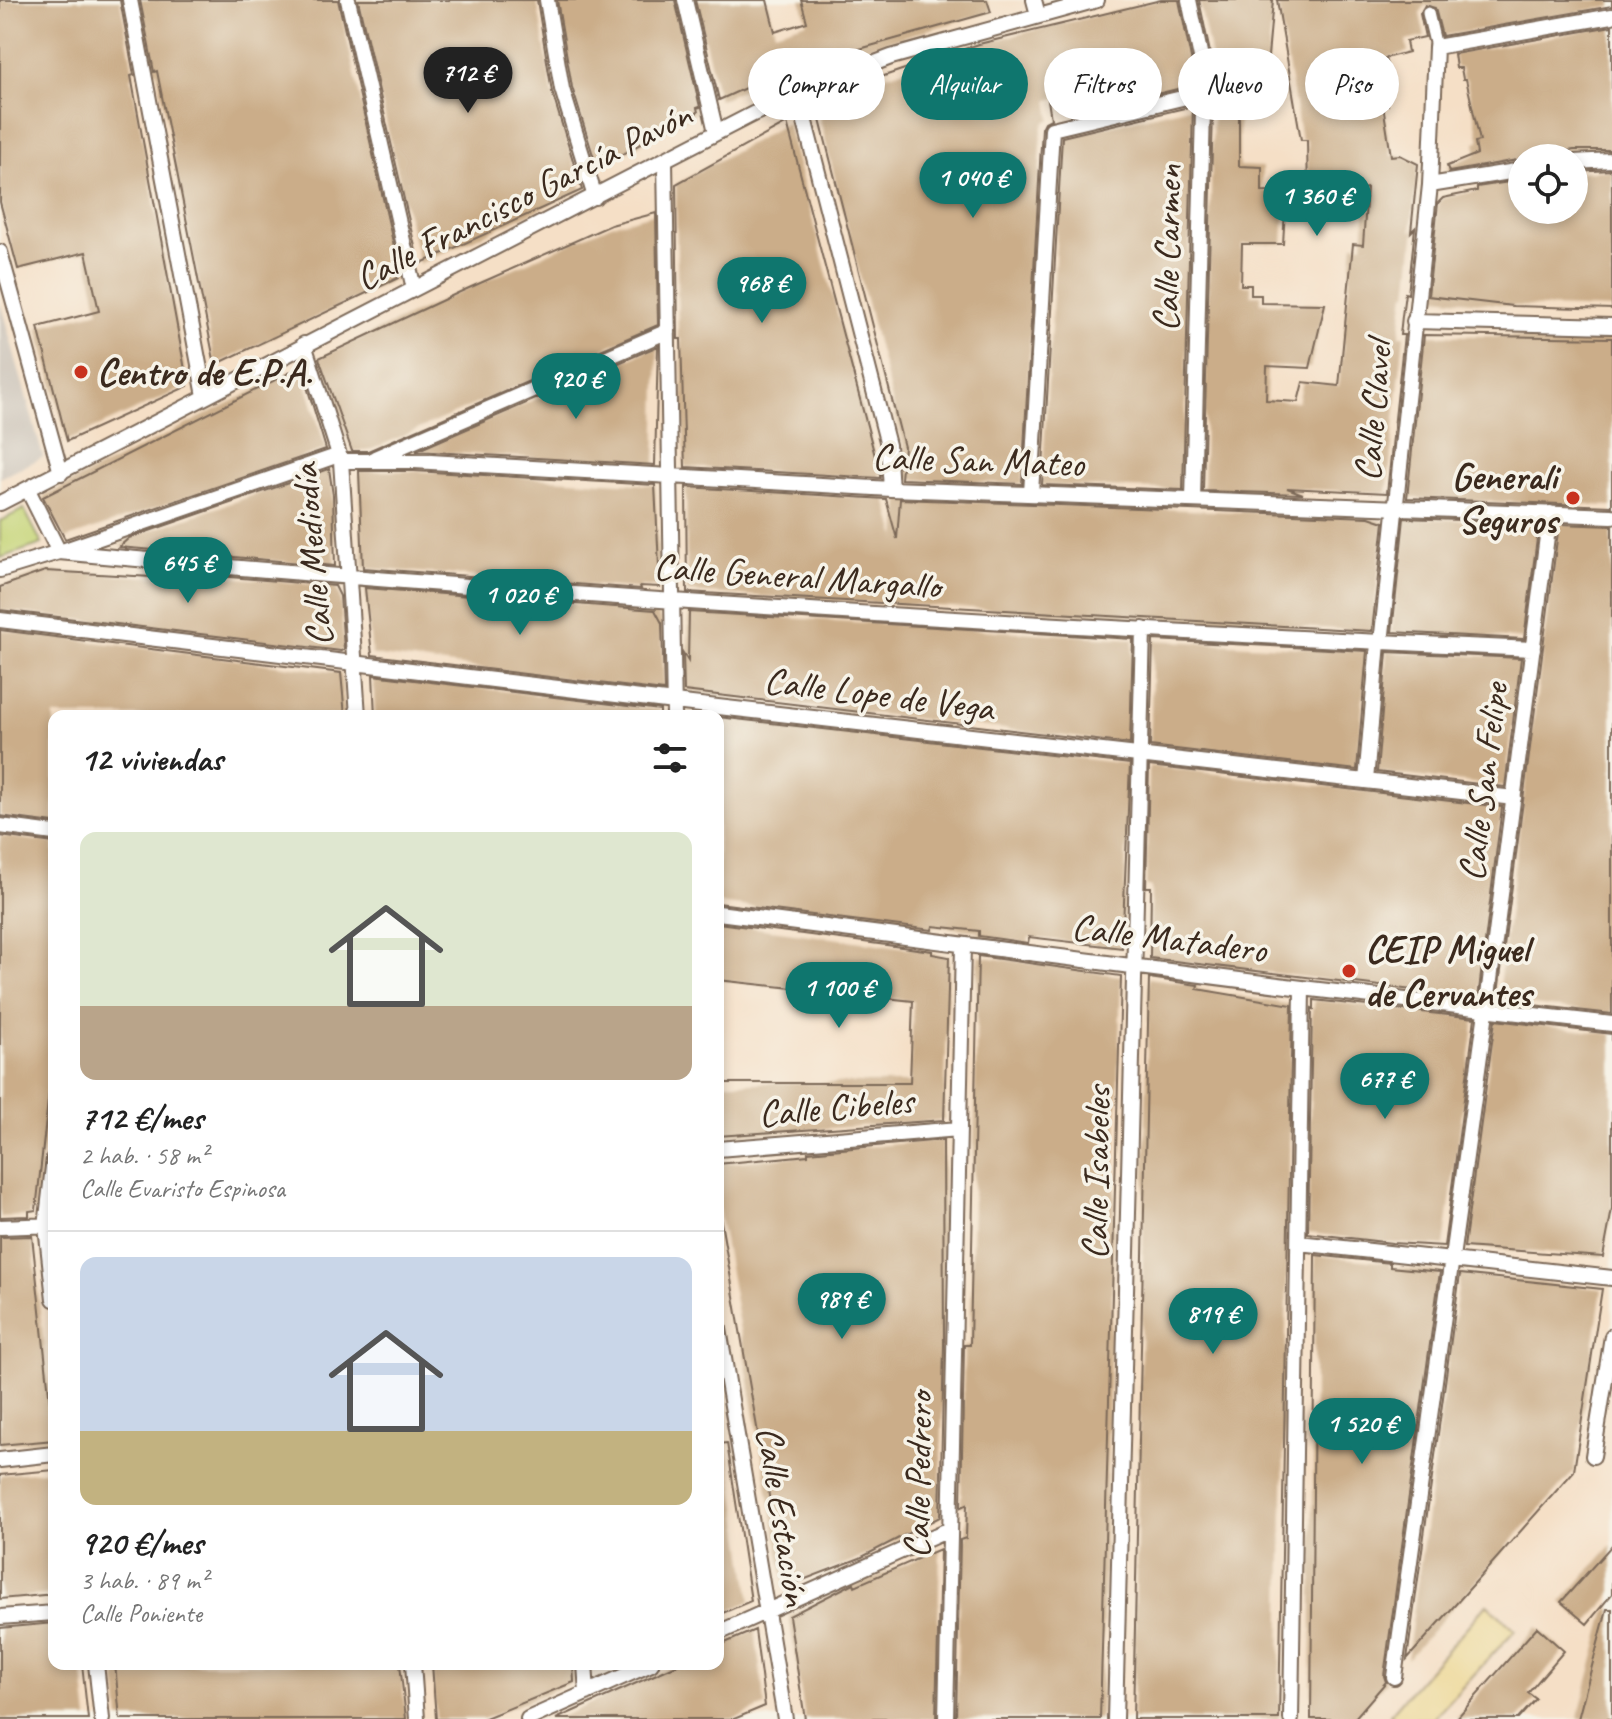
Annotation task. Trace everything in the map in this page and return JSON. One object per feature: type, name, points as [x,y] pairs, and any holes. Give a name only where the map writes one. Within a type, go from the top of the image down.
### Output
[{"type":"street","points":[[130,0],[205,396]]},
{"type":"street","points":[[348,0],[414,289]]},
{"type":"street","points":[[547,0],[562,89],[595,197]]},
{"type":"street","points":[[685,0],[716,132]]},
{"type":"street","points":[[1034,0],[1038,15]]},
{"type":"street","name":"Calle Francisco García Pavón","points":[[885,59],[1097,0]]},
{"type":"street","name":"Calle Carmen","points":[[1189,0],[1199,48]]},
{"type":"street","points":[[1428,13],[1436,47],[1612,16]]},
{"type":"street","name":"Calle Clavel","points":[[1366,781],[1378,643],[1382,634],[1430,185],[1436,47]]},
{"type":"street","points":[[1031,494],[1052,129],[1178,99]]},
{"type":"street","name":"Calle Francisco García Pavón","points":[[0,503],[748,118]]},
{"type":"street","points":[[804,120],[888,445],[891,489]]},
{"type":"street","name":"Calle Carmen","points":[[1193,500],[1202,120]]},
{"type":"street","points":[[665,160],[674,709]]},
{"type":"street","points":[[1588,161],[1612,160]]},
{"type":"street","points":[[1430,185],[1508,172]]},
{"type":"street","points":[[0,252],[61,473]]},
{"type":"street","points":[[1414,321],[1612,326]]},
{"type":"street","points":[[369,461],[668,331]]},
{"type":"street","name":"Calle Mediodía","points":[[304,344],[340,458],[358,710]]},
{"type":"street","name":"Calle San Mateo","points":[[0,570],[340,458],[891,489],[1612,516]]},
{"type":"street","points":[[28,490],[59,552]]},
{"type":"street","name":"Calle San Felipe","points":[[1394,1677],[1550,513]]},
{"type":"street","name":"Calle General Margallo","points":[[59,552],[348,578],[672,601],[1378,643],[1533,649]]},
{"type":"street","name":"Calle Lope de Vega","points":[[0,620],[354,662],[674,709]]},
{"type":"street","name":"Calle Isabeles","points":[[1115,1719],[1143,629]]},
{"type":"street","name":"Calle Lope de Vega","points":[[724,714],[1514,798]]},
{"type":"street","points":[[0,826],[48,832]]},
{"type":"street","name":"Calle Matadero","points":[[724,914],[1302,988],[1612,1024]]},
{"type":"street","name":"Calle Pedrero","points":[[946,1719],[963,945]]},
{"type":"street","points":[[1291,1719],[1302,988]]},
{"type":"street","name":"Calle Cibeles","points":[[724,1149],[959,1129]]},
{"type":"street","points":[[0,1227],[48,1226]]},
{"type":"street","points":[[1299,1243],[1612,1278]]},
{"type":"street","points":[[1593,1456],[1612,1336]]},
{"type":"street","name":"Calle Estación","points":[[724,1386],[785,1719]]},
{"type":"street","points":[[0,1460],[48,1455]]},
{"type":"street","points":[[724,1630],[948,1530]]},
{"type":"street","points":[[0,1617],[48,1613]]},
{"type":"street","points":[[97,1670],[102,1719]]},
{"type":"street","points":[[413,1670],[417,1719]]},
{"type":"street","points":[[585,1670],[587,1693]]},
{"type":"street","points":[[528,1719],[638,1670]]},
{"type":"shaded area","points":[[0,302],[43,457],[0,478]]},
{"type":"green space","points":[[24,509],[42,544],[0,558],[0,521]]},
{"type":"sand","points":[[1487,1604],[1515,1630],[1433,1719],[1394,1719],[1390,1714]]},
{"type":"building","points":[[0,0],[120,0],[188,386],[67,441],[38,327],[99,311],[86,252],[18,269],[0,202]]},
{"type":"building","points":[[140,0],[338,0],[400,273],[398,278],[215,365]]},
{"type":"building","points":[[358,0],[537,0],[552,92],[582,190],[419,264]]},
{"type":"building","points":[[557,0],[675,0],[700,107],[697,108],[698,112],[597,168],[572,87]]},
{"type":"building","points":[[695,0],[767,0],[775,32],[807,22],[801,0],[987,0],[991,12],[863,48],[748,48],[748,87],[719,100]]},
{"type":"building","points":[[1161,0],[1179,0],[1189,48],[1178,48],[1178,89],[1162,93],[1162,48],[1044,48],[1044,120],[1049,120],[1042,128],[1022,484],[901,479],[904,447],[820,120],[885,120],[885,76],[901,70],[901,120],[1028,120],[1028,48],[967,48]]},
{"type":"building","points":[[1199,0],[1273,0],[1269,48],[1209,48]]},
{"type":"building","points":[[1277,0],[1612,0],[1612,6],[1442,36],[1435,8],[1425,5],[1420,14],[1425,37],[1406,41],[1408,52],[1399,54],[1399,48],[1305,48],[1305,120],[1385,120],[1391,156],[1400,155],[1418,164],[1411,232],[1415,228],[1408,294],[1405,293],[1402,316],[1400,335],[1404,335],[1387,493],[1287,488],[1303,494],[1203,491],[1213,120],[1239,120],[1239,166],[1262,167],[1262,191],[1286,192],[1283,244],[1242,244],[1241,285],[1251,285],[1251,295],[1261,295],[1261,303],[1325,304],[1310,368],[1267,366],[1266,400],[1298,402],[1303,382],[1339,386],[1353,244],[1363,245],[1367,188],[1331,195],[1308,193],[1307,140],[1301,140],[1289,70],[1289,48],[1285,48]]},
{"type":"building","points":[[1612,26],[1612,150],[1588,150],[1588,144],[1508,144],[1508,162],[1449,172],[1447,166],[1477,154],[1475,142],[1480,141],[1466,79],[1463,79],[1461,68],[1456,68],[1454,54]]},
{"type":"building","points":[[1178,110],[1178,120],[1193,120],[1183,490],[1042,485],[1062,137],[1134,120],[1162,120],[1162,113]]},
{"type":"building","points":[[787,123],[880,478],[685,467],[681,339],[678,339],[676,184]]},
{"type":"building","points":[[1612,170],[1612,309],[1513,306],[1428,296],[1438,203],[1443,198],[1477,191],[1477,187],[1508,182],[1508,224],[1588,224],[1588,171]]},
{"type":"building","points":[[656,213],[658,325],[368,451],[352,451],[319,358],[611,225]]},
{"type":"building","points":[[1424,335],[1612,338],[1612,506],[1407,498]]},
{"type":"building","points":[[658,346],[655,465],[416,451]]},
{"type":"building","points":[[301,367],[326,449],[65,539],[43,497]]},
{"type":"building","points":[[329,469],[335,566],[119,547],[129,538]]},
{"type":"building","points":[[359,471],[414,471],[655,485],[660,587],[640,586],[641,589],[363,568]]},
{"type":"building","points":[[686,487],[886,499],[897,539],[900,499],[1369,517],[1384,522],[1372,631],[687,592]]},
{"type":"building","points":[[1404,518],[1539,523],[1524,639],[1392,632]]},
{"type":"building","points":[[1559,524],[1612,526],[1612,1014],[1497,1001]]},
{"type":"building","points":[[45,571],[188,579],[171,572],[335,586],[340,596],[344,649],[0,610],[0,587]]},
{"type":"building","points":[[365,588],[655,610],[662,623],[664,691],[372,655]]},
{"type":"building","points":[[689,612],[1133,639],[1130,744],[684,691],[683,653],[688,661]]},
{"type":"building","points":[[0,630],[341,673],[344,710],[48,710],[48,822],[0,816]]},
{"type":"building","points":[[1153,640],[1367,651],[1357,770],[1150,746]]},
{"type":"building","points":[[1387,652],[1521,658],[1505,787],[1377,772]]},
{"type":"building","points":[[373,675],[660,710],[375,710]]},
{"type":"building","points":[[724,718],[1130,764],[1122,948],[1029,937],[1028,943],[979,936],[979,931],[933,926],[932,930],[724,904]]},
{"type":"building","points":[[1149,766],[1502,807],[1478,998],[1150,958],[1151,887],[1146,887]]},
{"type":"building","points":[[0,836],[48,842],[48,1101],[36,1210],[29,1211],[29,1216],[0,1217]]},
{"type":"building","points":[[724,924],[932,951],[932,954],[949,957],[944,1120],[724,1136],[724,1083],[910,1083],[913,1001],[724,981]]},
{"type":"building","points":[[978,956],[1121,976],[1100,1719],[956,1719],[960,1540],[966,1538],[967,1504],[961,1507],[964,1345],[970,1345]]},
{"type":"building","points":[[1149,978],[1292,1005],[1279,1719],[1133,1719]]},
{"type":"building","points":[[1314,1000],[1475,1018],[1444,1246],[1308,1233]]},
{"type":"building","points":[[1495,1020],[1612,1034],[1612,1209],[1603,1257],[1464,1247]]},
{"type":"building","points":[[943,1140],[944,1345],[940,1517],[860,1558],[785,1587],[724,1239],[724,1163],[808,1155],[808,1152]]},
{"type":"building","points":[[32,1236],[48,1384],[48,1441],[0,1445],[0,1237]]},
{"type":"building","points":[[1315,1255],[1440,1272],[1384,1676],[1386,1682],[1354,1719],[1311,1719]]},
{"type":"building","points":[[1460,1274],[1602,1289],[1574,1471],[1407,1659]]},
{"type":"building","points":[[724,1443],[727,1443],[751,1601],[724,1612]]},
{"type":"building","points":[[48,1471],[48,1595],[0,1599],[0,1475]]},
{"type":"building","points":[[1612,1545],[1612,1594],[1587,1624],[1561,1602]]},
{"type":"building","points":[[940,1549],[936,1719],[805,1719],[789,1616],[854,1583],[855,1586]]},
{"type":"building","points":[[1607,1609],[1612,1609],[1612,1719],[1578,1719]]},
{"type":"building","points":[[48,1624],[48,1670],[83,1670],[88,1719],[0,1719],[0,1628]]},
{"type":"building","points":[[1537,1627],[1564,1651],[1528,1693],[1536,1699],[1518,1719],[1456,1719]]},
{"type":"building","points":[[755,1630],[765,1706],[734,1719],[556,1719],[666,1670],[724,1670],[724,1643]]},
{"type":"building","points":[[116,1670],[401,1670],[406,1719],[120,1719]]},
{"type":"building","points":[[432,1670],[573,1670],[574,1682],[483,1719],[436,1719]]},
{"type":"place","name":"Centro de E.P.A.","points":[[81,372]]},
{"type":"place","name":"Generali Seguros","points":[[1573,498]]},
{"type":"place","name":"CEIP Miguel de Cervantes","points":[[1349,971]]}]
